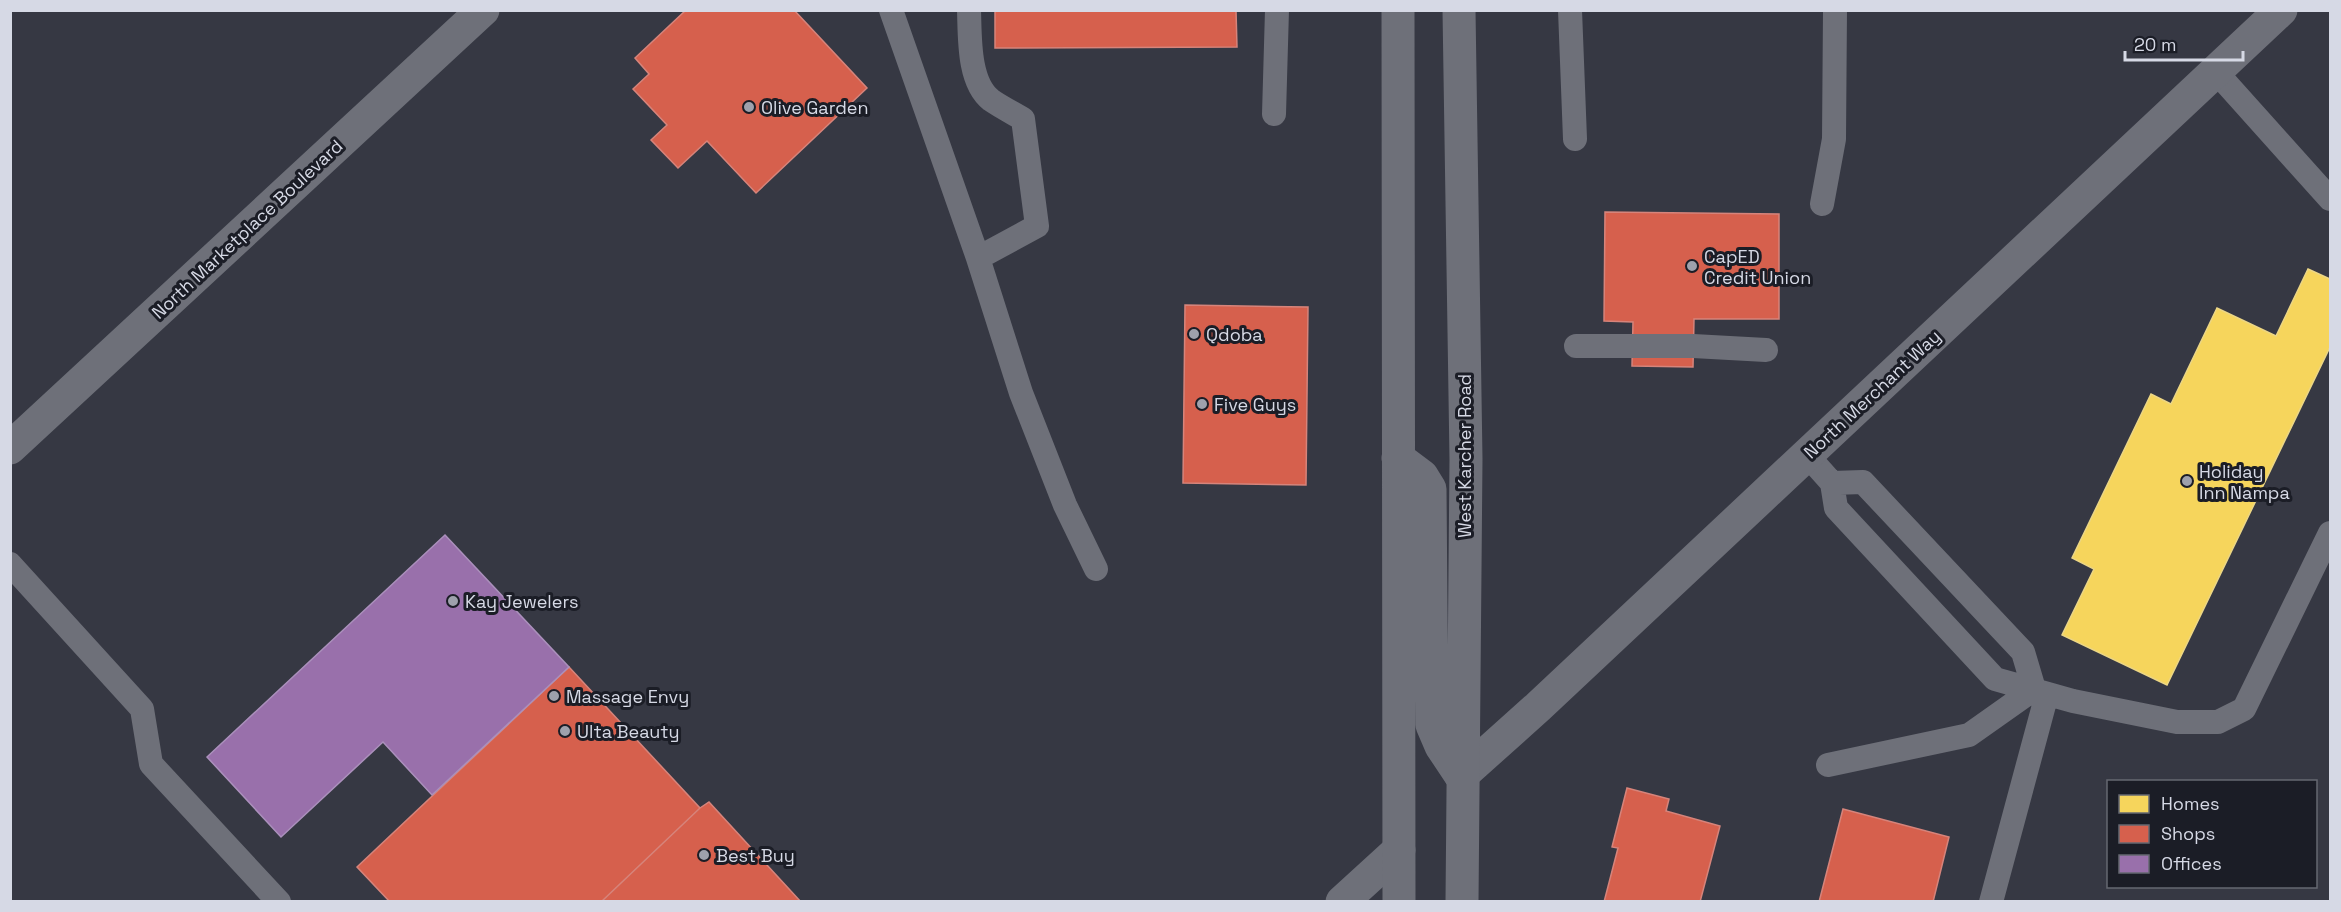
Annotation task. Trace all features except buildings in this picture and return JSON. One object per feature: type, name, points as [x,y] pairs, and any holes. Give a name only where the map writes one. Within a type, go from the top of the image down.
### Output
[{"type":"main road","name":"North Marketplace Boulevard","points":[[10,448],[483,10]]},
{"type":"main road","points":[[1398,10],[1399,902]]},
{"type":"main road","name":"West Karcher Road","points":[[1459,10],[1466,459],[1461,776],[1462,902]]},
{"type":"main road","name":"North Merchant Way","points":[[1461,776],[1538,708],[2282,10]]},
{"type":"main road","points":[[1398,458],[1422,476],[1430,489],[1432,725],[1440,746],[1461,776]]},
{"type":"main road","points":[[1342,902],[1399,850]]},
{"type":"lane","points":[[891,10],[978,258],[1021,393],[1065,505],[1096,569]]},
{"type":"lane","points":[[969,10],[970,42],[978,80],[989,98],[1023,119],[1037,226],[978,258]]},
{"type":"lane","points":[[1274,114],[1277,10]]},
{"type":"lane","points":[[1822,204],[1834,139],[1835,10]]},
{"type":"lane","points":[[1570,11],[1575,139]]},
{"type":"lane","points":[[2217,73],[2331,199]]},
{"type":"lane","points":[[1576,346],[1693,346],[1766,350]]},
{"type":"lane","points":[[1807,455],[1832,483],[1836,508],[1995,679],[2177,722],[2218,722],[2244,709],[2254,694],[2331,533]]},
{"type":"lane","points":[[1832,483],[1863,482],[2024,652],[2041,691],[1991,902]]},
{"type":"lane","points":[[10,564],[142,709],[151,764],[279,902]]},
{"type":"lane","points":[[1828,765],[1969,735],[2041,691]]},
{"type":"place","name":"Olive Garden","points":[[749,107]]},
{"type":"place","name":"CapED Credit Union","points":[[1692,266]]},
{"type":"place","name":"Qdoba","points":[[1194,334]]},
{"type":"place","name":"Five Guys","points":[[1202,404]]},
{"type":"place","name":"Holiday Inn Nampa","points":[[2187,481]]},
{"type":"place","name":"Kay Jewelers","points":[[453,601]]},
{"type":"place","name":"Massage Envy","points":[[554,696]]},
{"type":"place","name":"Ulta Beauty","points":[[565,731]]},
{"type":"place","name":"Best Buy","points":[[704,855]]}]
